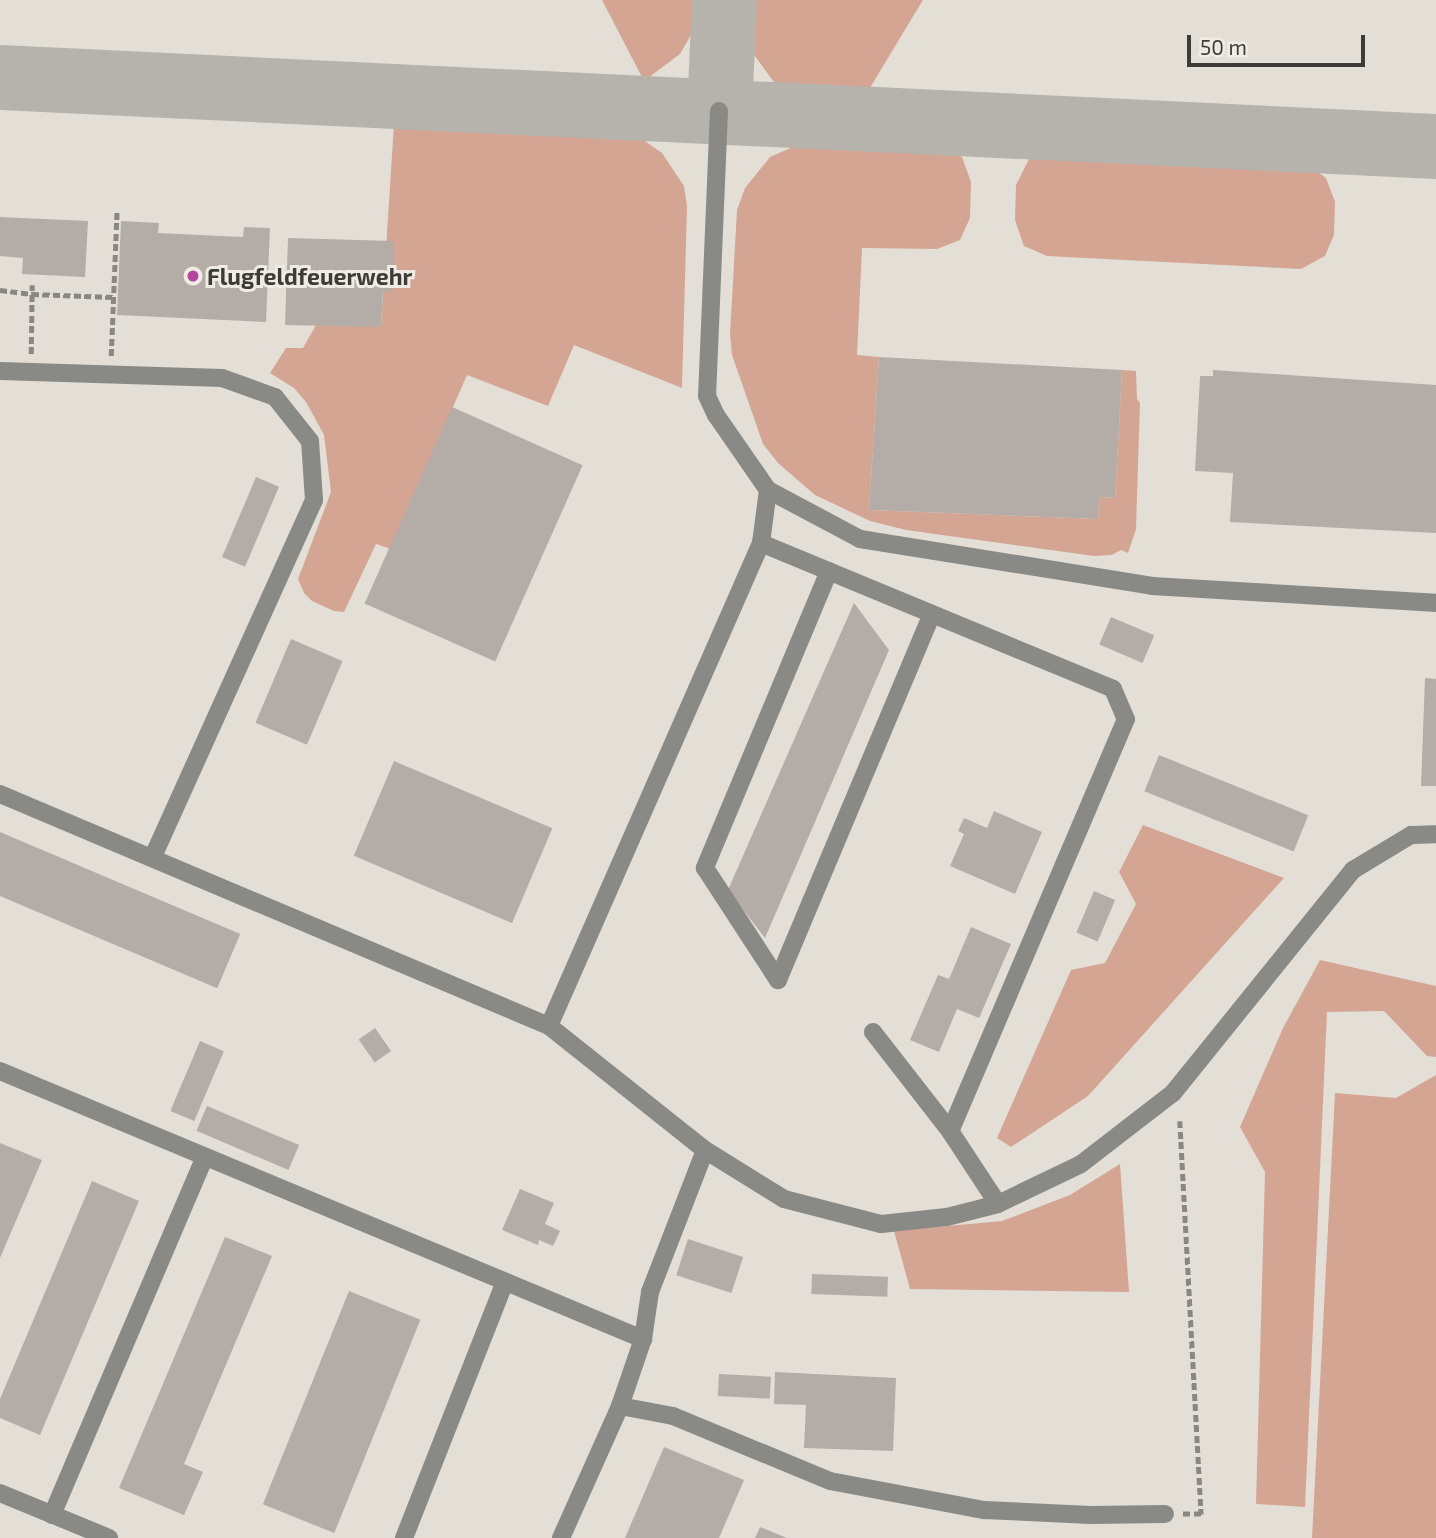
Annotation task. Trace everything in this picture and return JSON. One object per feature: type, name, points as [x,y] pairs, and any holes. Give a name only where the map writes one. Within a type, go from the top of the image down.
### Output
[{"type":"lane","points":[[719,111],[708,396],[716,415],[768,490],[860,539],[1152,586],[1436,603]]},
{"type":"lane","points":[[0,371],[222,378],[275,397],[310,441],[314,500],[153,857]]},
{"type":"lane","points":[[550,1026],[761,543],[768,490]]},
{"type":"lane","points":[[761,543],[1113,689],[1126,719],[950,1131]]},
{"type":"lane","points":[[829,571],[705,867],[778,980],[932,614]]},
{"type":"lane","points":[[0,794],[550,1026],[705,1150],[784,1199],[881,1224],[947,1217],[998,1204],[1081,1164],[1172,1093],[1353,870],[1411,835],[1436,834]]},
{"type":"lane","points":[[873,1031],[950,1131],[998,1204]]},
{"type":"lane","points":[[0,1071],[643,1339]]},
{"type":"lane","points":[[561,1538],[620,1406],[643,1339],[650,1292],[705,1150]]},
{"type":"lane","points":[[52,1515],[205,1157]]},
{"type":"lane","points":[[404,1538],[505,1282]]},
{"type":"lane","points":[[620,1406],[673,1416],[830,1481],[984,1510],[1091,1516],[1165,1514]]},
{"type":"lane","points":[[0,1493],[109,1538]]},
{"type":"path","points":[[111,375],[117,209]]},
{"type":"path","points":[[30,372],[32,285]]},
{"type":"path","points":[[0,290],[32,295],[113,297]]},
{"type":"path","points":[[1165,1514],[1201,1514],[1180,1121]]},
{"type":"shaded area","points":[[602,0],[702,0],[695,28],[680,54],[644,81]]},
{"type":"shaded area","points":[[749,0],[923,0],[865,96],[787,91],[773,81],[752,52],[747,35]]},
{"type":"shaded area","points":[[399,118],[620,131],[639,137],[662,153],[684,186],[687,206],[682,388],[574,345],[548,406],[467,375],[391,549],[376,544],[344,612],[334,611],[312,601],[304,593],[298,579],[331,492],[324,435],[306,402],[294,388],[270,373],[286,348],[303,348],[316,325],[381,326],[394,124]]},
{"type":"shaded area","points":[[825,140],[941,146],[962,157],[971,182],[970,218],[960,240],[937,249],[862,248],[857,355],[879,357],[869,510],[1098,519],[1099,497],[1115,498],[1122,370],[1136,371],[1137,399],[1140,403],[1136,529],[1128,553],[1121,550],[1112,555],[1094,556],[906,530],[870,521],[815,495],[778,463],[763,444],[732,355],[730,334],[737,210],[745,188],[770,157],[804,142]]},
{"type":"shaded area","points":[[1051,151],[1308,165],[1326,178],[1335,202],[1334,235],[1325,256],[1301,269],[1047,256],[1024,246],[1015,220],[1016,185],[1029,159]]},
{"type":"shaded area","points":[[1143,825],[1284,878],[1088,1096],[1011,1147],[997,1138],[1071,970],[1105,963],[1136,904],[1119,872]]},
{"type":"shaded area","points":[[1320,960],[1436,986],[1436,1057],[1427,1056],[1384,1011],[1327,1012],[1305,1507],[1256,1504],[1265,1172],[1240,1127],[1283,1028]]},
{"type":"shaded area","points":[[1436,1075],[1436,1538],[1312,1538],[1335,1093],[1396,1098]]},
{"type":"shaded area","points":[[1120,1164],[1129,1292],[910,1289],[894,1231],[1002,1221],[1070,1195]]},
{"type":"building","points":[[0,217],[88,221],[85,277],[22,274],[23,258],[0,256]]},
{"type":"building","name":"Flugfeldfeuerwehr","points":[[121,221],[159,223],[158,233],[243,237],[244,227],[270,228],[266,322],[117,315]]},
{"type":"building","points":[[288,238],[394,241],[392,292],[383,292],[381,327],[285,325]]},
{"type":"building","points":[[879,357],[1122,370],[1115,498],[1099,497],[1098,519],[869,510]]},
{"type":"building","points":[[1213,370],[1436,385],[1436,533],[1230,522],[1233,473],[1195,471],[1200,376],[1213,376]]},
{"type":"building","points":[[452,407],[583,465],[495,662],[365,603]]},
{"type":"building","points":[[256,477],[279,487],[245,567],[222,557]]},
{"type":"building","points":[[854,603],[889,650],[765,938],[728,890]]},
{"type":"building","points":[[1111,617],[1154,635],[1143,663],[1099,645]]},
{"type":"building","points":[[291,639],[343,661],[307,745],[255,723]]},
{"type":"building","points":[[1425,678],[1436,679],[1436,786],[1421,786]]},
{"type":"building","points":[[1159,755],[1308,815],[1294,851],[1144,791]]},
{"type":"building","points":[[394,761],[552,828],[512,923],[354,856]]},
{"type":"building","points":[[994,811],[1042,832],[1015,894],[950,866],[964,834],[958,831],[964,818],[987,828]]},
{"type":"building","points":[[0,832],[240,934],[217,988],[0,896]]},
{"type":"building","points":[[1094,891],[1115,900],[1098,941],[1076,932]]},
{"type":"building","points":[[971,927],[1011,944],[979,1018],[957,1009],[939,1052],[910,1040],[938,975],[949,979]]},
{"type":"building","points":[[375,1028],[391,1051],[375,1062],[359,1039]]},
{"type":"building","points":[[200,1041],[224,1051],[194,1121],[170,1111]]},
{"type":"building","points":[[207,1106],[299,1145],[289,1170],[196,1131]]},
{"type":"building","points":[[0,1143],[42,1160],[0,1258]]},
{"type":"building","points":[[92,1181],[139,1201],[40,1435],[0,1418],[0,1399]]},
{"type":"building","points":[[520,1189],[554,1203],[545,1224],[560,1231],[553,1246],[539,1240],[538,1245],[502,1230]]},
{"type":"building","points":[[225,1237],[272,1256],[184,1464],[203,1472],[184,1515],[119,1488]]},
{"type":"building","points":[[688,1239],[743,1257],[731,1293],[676,1275]]},
{"type":"building","points":[[812,1274],[888,1277],[887,1297],[811,1294]]},
{"type":"building","points":[[349,1291],[420,1320],[334,1533],[263,1504]]},
{"type":"building","points":[[775,1372],[896,1378],[893,1451],[804,1448],[806,1405],[774,1404]]},
{"type":"building","points":[[719,1374],[771,1377],[770,1399],[718,1396]]},
{"type":"building","points":[[664,1447],[744,1480],[719,1538],[625,1538]]},
{"type":"building","points":[[760,1527],[787,1538],[755,1538]]},
{"type":"taxiway","points":[[719,111],[724,0]]},
{"type":"taxiway","points":[[0,77],[1436,146]]},
{"type":"place","name":"Flugfeldfeuerwehr","points":[[193,276]]}]
